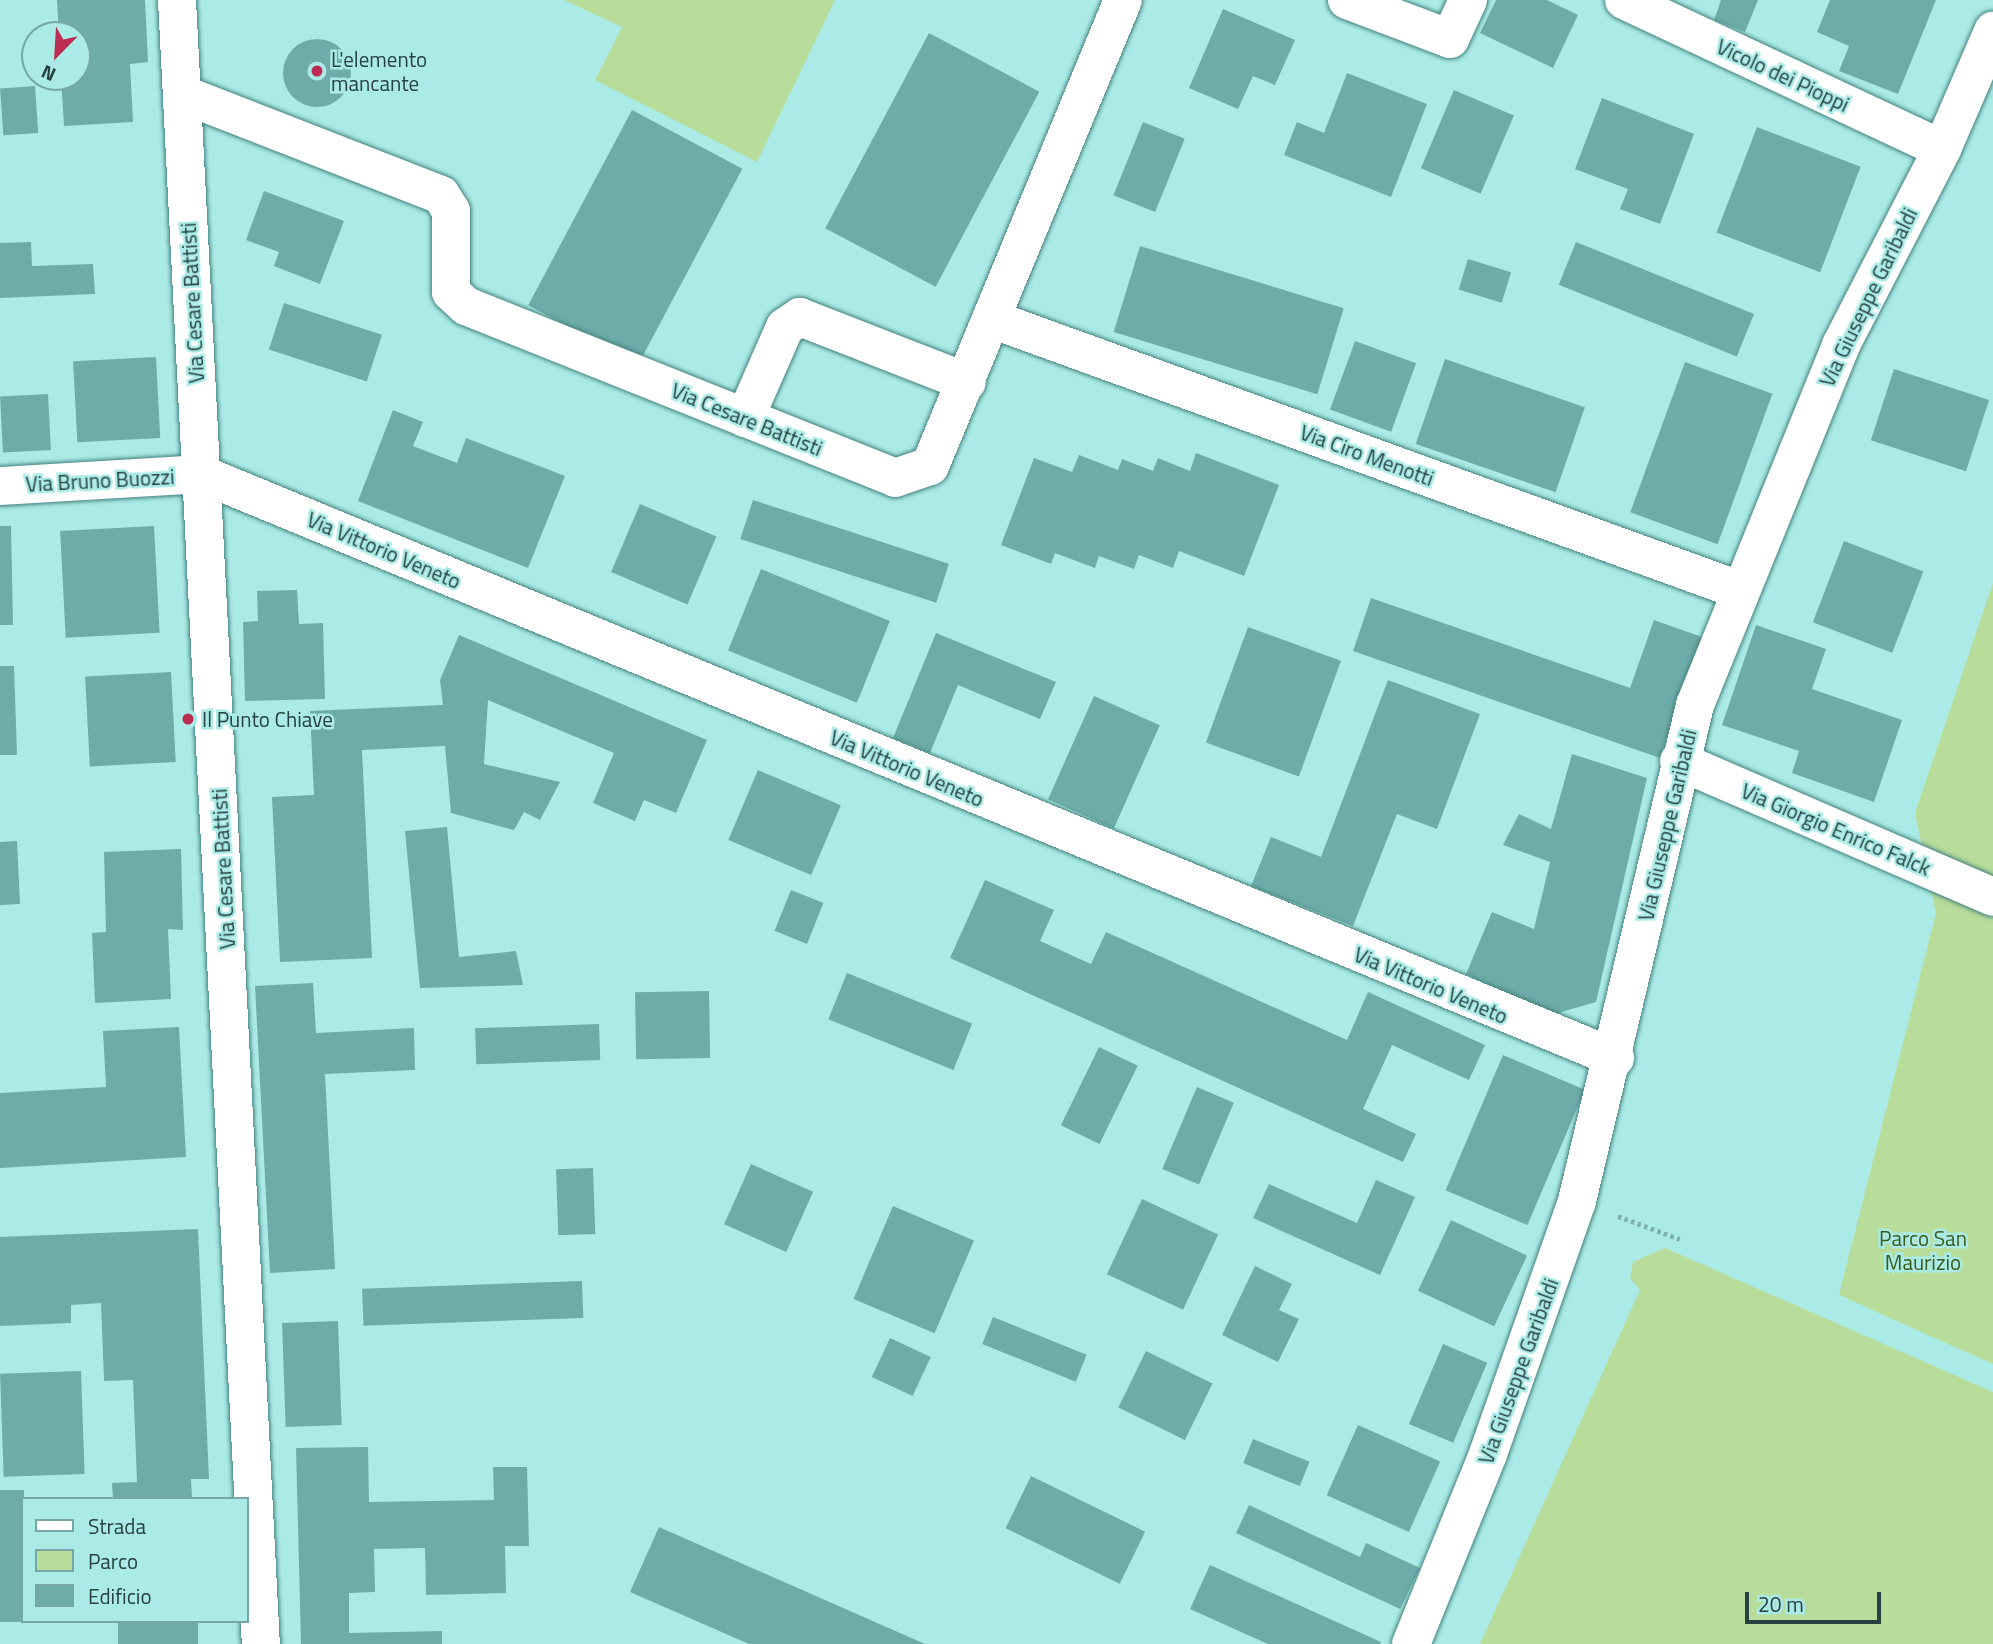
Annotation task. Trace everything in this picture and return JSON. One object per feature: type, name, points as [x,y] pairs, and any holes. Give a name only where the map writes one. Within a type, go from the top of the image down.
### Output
[{"type":"street","name":"Via Cesare Battisti","points":[[177,0],[261,1644]]},
{"type":"street","name":"Via Cesare Battisti","points":[[183,94],[441,195],[452,211],[451,292],[467,306],[895,478],[930,466],[995,320],[1123,0]]},
{"type":"street","points":[[1347,0],[1450,39],[1468,0]]},
{"type":"street","name":"Vicolo dei Pioppi","points":[[1623,0],[1942,149]]},
{"type":"street","name":"Via Giuseppe Garibaldi","points":[[1411,1644],[1488,1454],[1577,1201],[1615,1058],[1679,761],[1739,590],[1841,345],[1942,149],[1993,32]]},
{"type":"street","points":[[745,418],[785,327],[800,317],[967,382]]},
{"type":"street","name":"Via Ciro Menotti","points":[[995,320],[1739,590]]},
{"type":"street","name":"Via Bruno Buozzi","points":[[0,486],[201,474]]},
{"type":"street","name":"Via Vittorio Veneto","points":[[201,474],[1615,1058]]},
{"type":"street","name":"Via Giorgio Enrico Falck","points":[[1679,761],[1993,897]]},
{"type":"path","points":[[1577,1201],[1680,1239]]},
{"type":"green space","points":[[564,0],[835,0],[757,162],[595,80],[622,27]]},
{"type":"green space","name":"Parco San Maurizio","points":[[1993,583],[1993,1364],[1839,1295],[1936,913],[1915,813]]},
{"type":"green space","points":[[1665,1248],[1993,1392],[1993,1644],[1480,1644],[1640,1290],[1630,1278],[1633,1262]]},
{"type":"building","points":[[57,0],[145,0],[148,62],[130,64],[133,122],[64,126],[62,91],[91,91],[91,21],[58,21]]},
{"type":"building","points":[[1496,0],[1547,0],[1578,15],[1553,68],[1480,33]]},
{"type":"building","points":[[1721,0],[1758,0],[1745,32],[1714,20]]},
{"type":"building","points":[[1830,0],[1936,0],[1898,94],[1839,71],[1849,46],[1817,32]]},
{"type":"building","points":[[1223,9],[1295,40],[1275,85],[1253,76],[1238,109],[1189,88]]},
{"type":"building","points":[[929,33],[1039,92],[936,287],[825,228]]},
{"type":"building","name":"L'elemento mancante","points":[[310,39],[324,39],[336,44],[346,54],[351,73],[346,92],[336,102],[324,107],[310,107],[298,102],[288,92],[283,80],[283,66],[288,54],[298,44]]},
{"type":"building","points":[[1347,73],[1427,104],[1391,197],[1284,155],[1297,122],[1324,133]]},
{"type":"building","points":[[21,87],[21,91],[35,91],[38,133],[3,135],[0,88]]},
{"type":"building","points":[[1454,90],[1514,115],[1481,194],[1421,168]]},
{"type":"building","points":[[1602,98],[1694,134],[1660,224],[1620,209],[1628,189],[1575,169]]},
{"type":"building","points":[[632,110],[742,169],[639,364],[528,305]]},
{"type":"building","points":[[1143,122],[1185,139],[1155,212],[1113,195]]},
{"type":"building","points":[[1757,127],[1861,167],[1820,272],[1717,232]]},
{"type":"building","points":[[264,191],[344,221],[320,284],[274,266],[279,252],[246,240]]},
{"type":"building","points":[[31,242],[32,266],[93,264],[95,294],[0,298],[0,243]]},
{"type":"building","points":[[1576,242],[1754,314],[1737,357],[1559,285]]},
{"type":"building","points":[[1140,246],[1344,308],[1317,394],[1114,332]]},
{"type":"building","points":[[1468,259],[1511,272],[1502,303],[1459,290]]},
{"type":"building","points":[[284,303],[382,335],[367,381],[269,350]]},
{"type":"building","points":[[1355,341],[1416,363],[1391,432],[1330,410]]},
{"type":"building","points":[[156,357],[160,438],[77,442],[73,361]]},
{"type":"building","points":[[1445,359],[1585,407],[1556,492],[1416,444]]},
{"type":"building","points":[[1685,362],[1772,394],[1718,544],[1630,512]]},
{"type":"building","points":[[1894,369],[1989,400],[1966,471],[1871,440]]},
{"type":"building","points":[[48,394],[51,450],[3,452],[0,397]]},
{"type":"building","points":[[393,410],[423,422],[413,446],[457,463],[466,438],[565,476],[528,568],[358,501]]},
{"type":"building","points":[[1196,453],[1279,485],[1244,576],[1179,551],[1173,568],[1139,555],[1134,569],[1099,556],[1095,568],[1055,553],[1051,564],[1001,545],[1034,458],[1072,472],[1079,455],[1118,470],[1122,459],[1153,471],[1158,458],[1190,471]]},
{"type":"building","points":[[753,500],[949,564],[936,603],[740,539]]},
{"type":"building","points":[[640,504],[716,536],[687,605],[611,572]]},
{"type":"building","points":[[0,526],[11,526],[13,625],[0,625]]},
{"type":"building","points":[[154,526],[160,633],[66,638],[60,531]]},
{"type":"building","points":[[1844,541],[1923,571],[1892,653],[1813,622]]},
{"type":"building","points":[[761,569],[890,621],[857,703],[728,651]]},
{"type":"building","points":[[297,590],[299,624],[323,623],[325,699],[245,701],[243,622],[258,621],[257,591]]},
{"type":"building","points":[[1371,598],[1630,688],[1654,620],[1702,637],[1660,758],[1353,651]]},
{"type":"building","points":[[1756,625],[1826,649],[1812,689],[1902,720],[1874,802],[1792,773],[1799,751],[1722,725]]},
{"type":"building","points":[[1248,627],[1341,661],[1299,776],[1206,743]]},
{"type":"building","points":[[936,633],[1056,682],[1040,719],[958,685],[930,753],[893,738]]},
{"type":"building","points":[[459,635],[707,740],[676,813],[644,800],[635,821],[593,803],[614,753],[488,700],[484,764],[560,782],[540,820],[524,812],[514,830],[451,813],[445,746],[362,750],[372,958],[280,962],[272,797],[314,795],[310,711],[443,705],[440,680]]},
{"type":"building","points":[[0,666],[14,666],[17,755],[0,755]]},
{"type":"building","points":[[171,672],[176,762],[90,766],[85,677]]},
{"type":"building","points":[[1388,680],[1480,714],[1437,829],[1397,814],[1353,926],[1251,886],[1271,837],[1321,857]]},
{"type":"building","points":[[1094,696],[1160,725],[1114,829],[1048,799]]},
{"type":"building","points":[[1572,754],[1647,778],[1596,1002],[1551,1015],[1466,974],[1492,912],[1534,929],[1550,862],[1503,845],[1519,814],[1551,829]]},
{"type":"building","points":[[758,770],[841,805],[811,875],[728,840]]},
{"type":"building","points":[[447,827],[459,957],[516,951],[523,985],[420,988],[405,831]]},
{"type":"building","points":[[17,841],[20,904],[0,905],[0,842]]},
{"type":"building","points":[[181,849],[183,930],[168,929],[171,999],[95,1003],[92,933],[106,932],[104,852]]},
{"type":"building","points":[[985,880],[1054,910],[1040,941],[1091,964],[1106,932],[1347,1040],[1368,992],[1485,1045],[1469,1080],[1392,1045],[1363,1109],[1416,1134],[1403,1162],[950,958]]},
{"type":"building","points":[[791,890],[823,903],[807,944],[775,931]]},
{"type":"building","points":[[847,973],[972,1024],[953,1070],[828,1019]]},
{"type":"building","points":[[313,983],[316,1033],[414,1028],[415,1070],[325,1074],[335,1269],[270,1273],[255,986]]},
{"type":"building","points":[[709,991],[710,1058],[636,1059],[635,992]]},
{"type":"building","points":[[599,1024],[600,1060],[476,1064],[475,1028]]},
{"type":"building","points":[[179,1027],[186,1157],[0,1168],[0,1093],[106,1087],[103,1031]]},
{"type":"building","points":[[1099,1047],[1138,1066],[1100,1144],[1061,1125]]},
{"type":"building","points":[[1503,1055],[1585,1090],[1527,1225],[1446,1190]]},
{"type":"building","points":[[1197,1087],[1234,1103],[1199,1185],[1162,1169]]},
{"type":"building","points":[[751,1164],[813,1192],[786,1252],[724,1224]]},
{"type":"building","points":[[593,1168],[595,1234],[558,1235],[556,1169]]},
{"type":"building","points":[[1376,1180],[1415,1197],[1380,1275],[1253,1218],[1269,1184],[1357,1223]]},
{"type":"building","points":[[1142,1199],[1218,1234],[1183,1310],[1107,1274]]},
{"type":"building","points":[[893,1206],[974,1240],[935,1333],[854,1299]]},
{"type":"building","points":[[1451,1220],[1527,1255],[1494,1326],[1418,1291]]},
{"type":"building","points":[[198,1229],[209,1479],[191,1479],[192,1497],[113,1497],[112,1483],[137,1482],[133,1380],[104,1381],[101,1303],[71,1305],[71,1323],[0,1326],[0,1237]]},
{"type":"building","points":[[1255,1266],[1292,1284],[1279,1310],[1299,1319],[1278,1362],[1222,1335]]},
{"type":"building","points":[[582,1281],[583,1318],[363,1326],[362,1289]]},
{"type":"building","points":[[993,1317],[1087,1355],[1076,1382],[982,1344]]},
{"type":"building","points":[[338,1321],[342,1425],[286,1427],[282,1323]]},
{"type":"building","points":[[890,1338],[931,1357],[913,1396],[872,1377]]},
{"type":"building","points":[[1443,1344],[1487,1363],[1453,1443],[1409,1424]]},
{"type":"building","points":[[1146,1351],[1213,1383],[1185,1440],[1118,1408]]},
{"type":"building","points":[[81,1371],[85,1474],[4,1477],[0,1374]]},
{"type":"building","points":[[1358,1425],[1440,1462],[1409,1532],[1327,1495]]},
{"type":"building","points":[[1253,1439],[1310,1462],[1300,1486],[1243,1463]]},
{"type":"building","points":[[368,1447],[369,1502],[494,1500],[493,1467],[527,1467],[529,1546],[505,1546],[506,1593],[426,1595],[425,1548],[374,1549],[375,1592],[349,1593],[349,1633],[442,1631],[442,1644],[301,1644],[296,1448]]},
{"type":"building","points":[[1031,1476],[1145,1532],[1120,1584],[1006,1528]]},
{"type":"building","points":[[0,1490],[24,1490],[24,1497],[21,1497],[21,1622],[0,1622]]},
{"type":"building","points":[[1249,1505],[1360,1557],[1366,1543],[1420,1568],[1400,1609],[1236,1533]]},
{"type":"building","points":[[659,1527],[925,1644],[749,1644],[630,1592]]},
{"type":"building","points":[[1210,1565],[1381,1642],[1268,1644],[1190,1609]]},
{"type":"building","points":[[118,1623],[198,1623],[198,1644],[118,1644]]},
{"type":"place","name":"L'elemento mancante","points":[[317,71]]},
{"type":"place","name":"Il Punto Chiave","points":[[188,719]]}]
